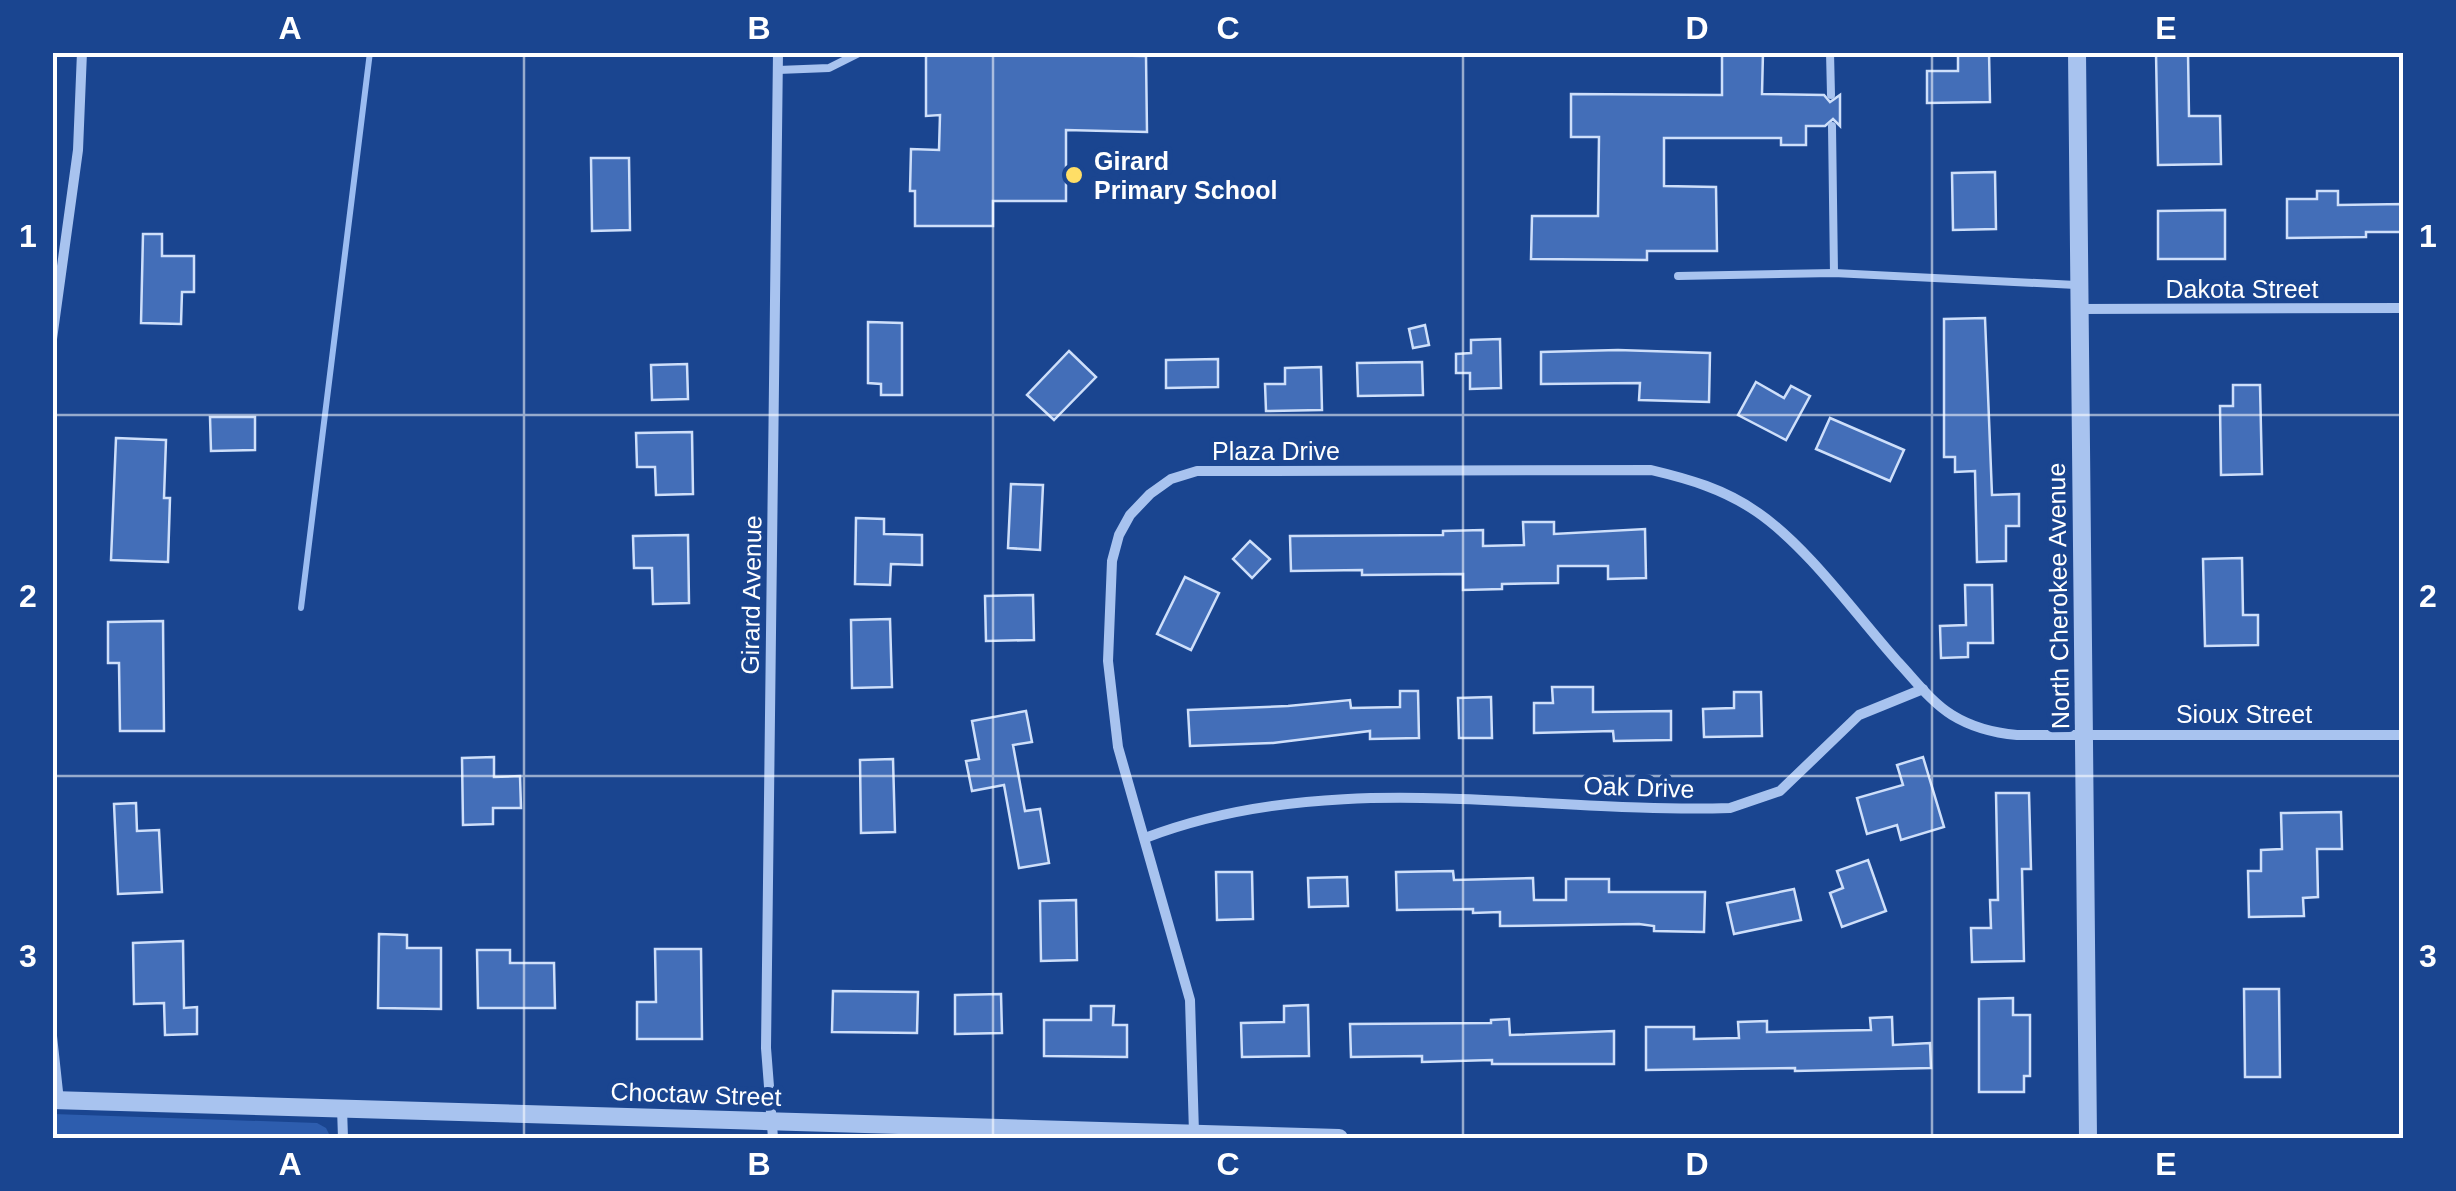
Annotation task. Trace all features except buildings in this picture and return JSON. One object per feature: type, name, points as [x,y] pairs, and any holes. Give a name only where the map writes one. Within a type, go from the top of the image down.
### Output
[{"type":"street","points":[[52,338],[78,150],[82,52]]},
{"type":"street","name":"Girard Avenue","points":[[773,1130],[766,1048],[778,52]]},
{"type":"street","name":"North Cherokee Avenue","points":[[2077,52],[2088,1138]]},
{"type":"street","name":"Dakota Street","points":[[2080,309],[2404,308]]},
{"type":"street","name":"Plaza Drive","points":[[1194,1134],[1190,1000],[1118,747],[1108,661],[1112,561],[1119,536],[1130,514],[1170,479],[1197,471],[1651,470],[1692,479],[1758,512],[1785,535],[1923,690]]},
{"type":"street","points":[[1923,690],[1949,713],[1994,733],[2084,734]]},
{"type":"street","name":"Oak Drive","points":[[1145,838],[1227,811],[1313,800],[1730,808],[1780,791],[1859,715],[1923,690]]},
{"type":"street","name":"Sioux Street","points":[[2084,734],[2404,735]]},
{"type":"street","points":[[52,1036],[56,1100]]},
{"type":"street","name":"Choctaw Street","points":[[56,1100],[342,1108],[773,1130],[1339,1138]]},
{"type":"street","points":[[342,1108],[343,1138]]},
{"type":"lane","points":[[778,70],[829,68],[861,52]]},
{"type":"lane","points":[[1830,52],[1831,94]]},
{"type":"lane","points":[[1832,126],[1834,273]]},
{"type":"lane","points":[[1678,276],[1834,273],[2081,285]]},
{"type":"path","points":[[52,1137],[65,1138]]},
{"type":"shaded area","points":[[53,1114],[317,1123],[326,1128],[331,1138],[53,1138]]},
{"type":"waterway","points":[[301,608],[370,52]]},
{"type":"place","name":"Girard Primary School","points":[[1074,175]]}]
